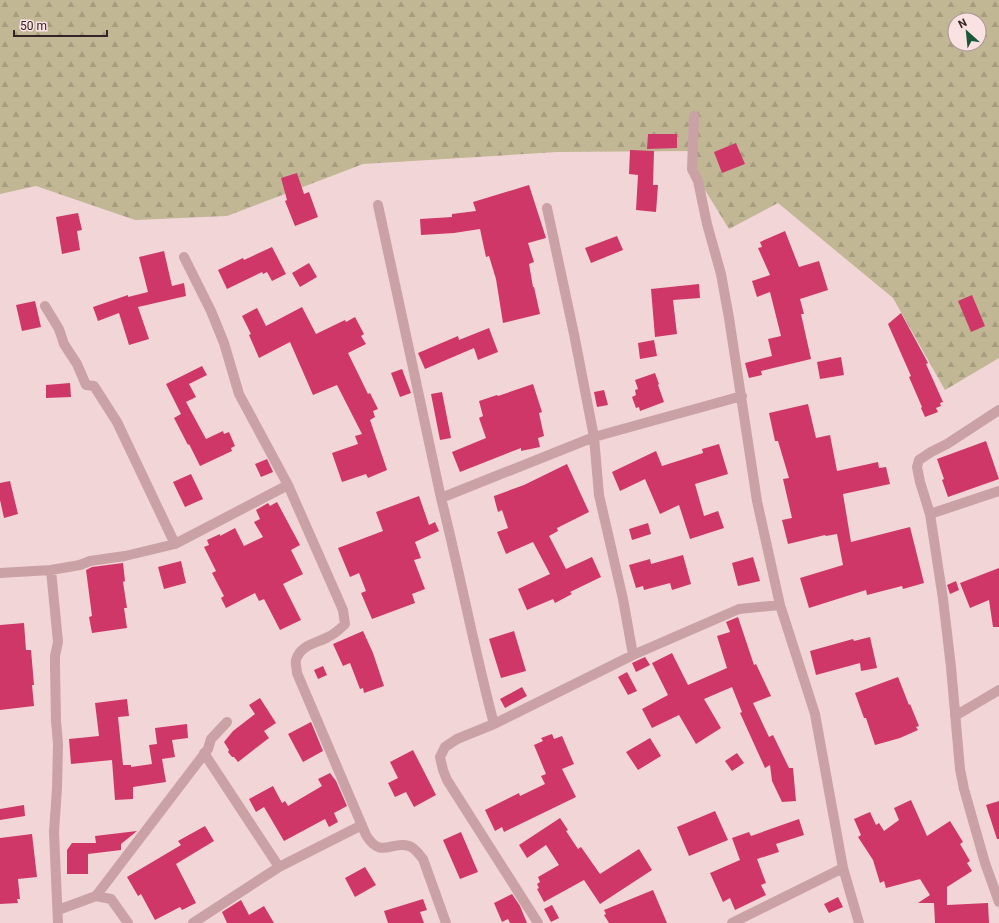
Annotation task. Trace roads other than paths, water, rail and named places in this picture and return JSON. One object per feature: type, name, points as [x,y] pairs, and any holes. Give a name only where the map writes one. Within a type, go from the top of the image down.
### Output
[{"type":"street","points":[[694,116],[692,169],[698,181],[707,224],[721,274],[742,396],[743,416],[757,501],[780,605],[815,714],[843,868],[859,923]]},
{"type":"street","points":[[378,205],[441,498],[494,724]]},
{"type":"street","points":[[547,208],[594,437],[599,495],[623,599],[633,655]]},
{"type":"street","points":[[184,257],[211,311],[224,343],[239,394],[288,485],[343,610],[345,624],[327,638],[309,644],[300,653],[295,661],[297,673],[370,842],[376,846],[387,848],[400,845],[408,846],[417,851],[423,859],[446,923]]},
{"type":"street","points":[[45,306],[59,329],[64,344],[77,364],[86,385],[94,386],[118,422],[175,544]]},
{"type":"street","points":[[441,498],[594,437],[742,396]]},
{"type":"street","points":[[999,410],[947,444],[919,460],[917,467],[930,514],[943,599],[960,769],[964,789],[985,863],[999,902]]},
{"type":"street","points":[[0,574],[51,570],[80,565],[90,561],[125,556],[175,544],[288,485]]},
{"type":"street","points":[[930,514],[999,491]]},
{"type":"street","points":[[51,570],[58,642],[55,656],[58,765],[54,832],[58,923]]},
{"type":"street","points":[[538,923],[448,780],[440,757],[445,746],[457,739],[494,724],[633,655],[739,609],[780,605]]},
{"type":"street","points":[[955,716],[999,690]]},
{"type":"street","points":[[96,896],[208,748],[211,739],[228,722]]},
{"type":"street","points":[[204,753],[280,867]]},
{"type":"street","points":[[193,923],[280,867],[362,825]]},
{"type":"street","points":[[732,923],[843,868]]},
{"type":"street","points":[[58,910],[96,896],[111,899],[128,923]]}]
